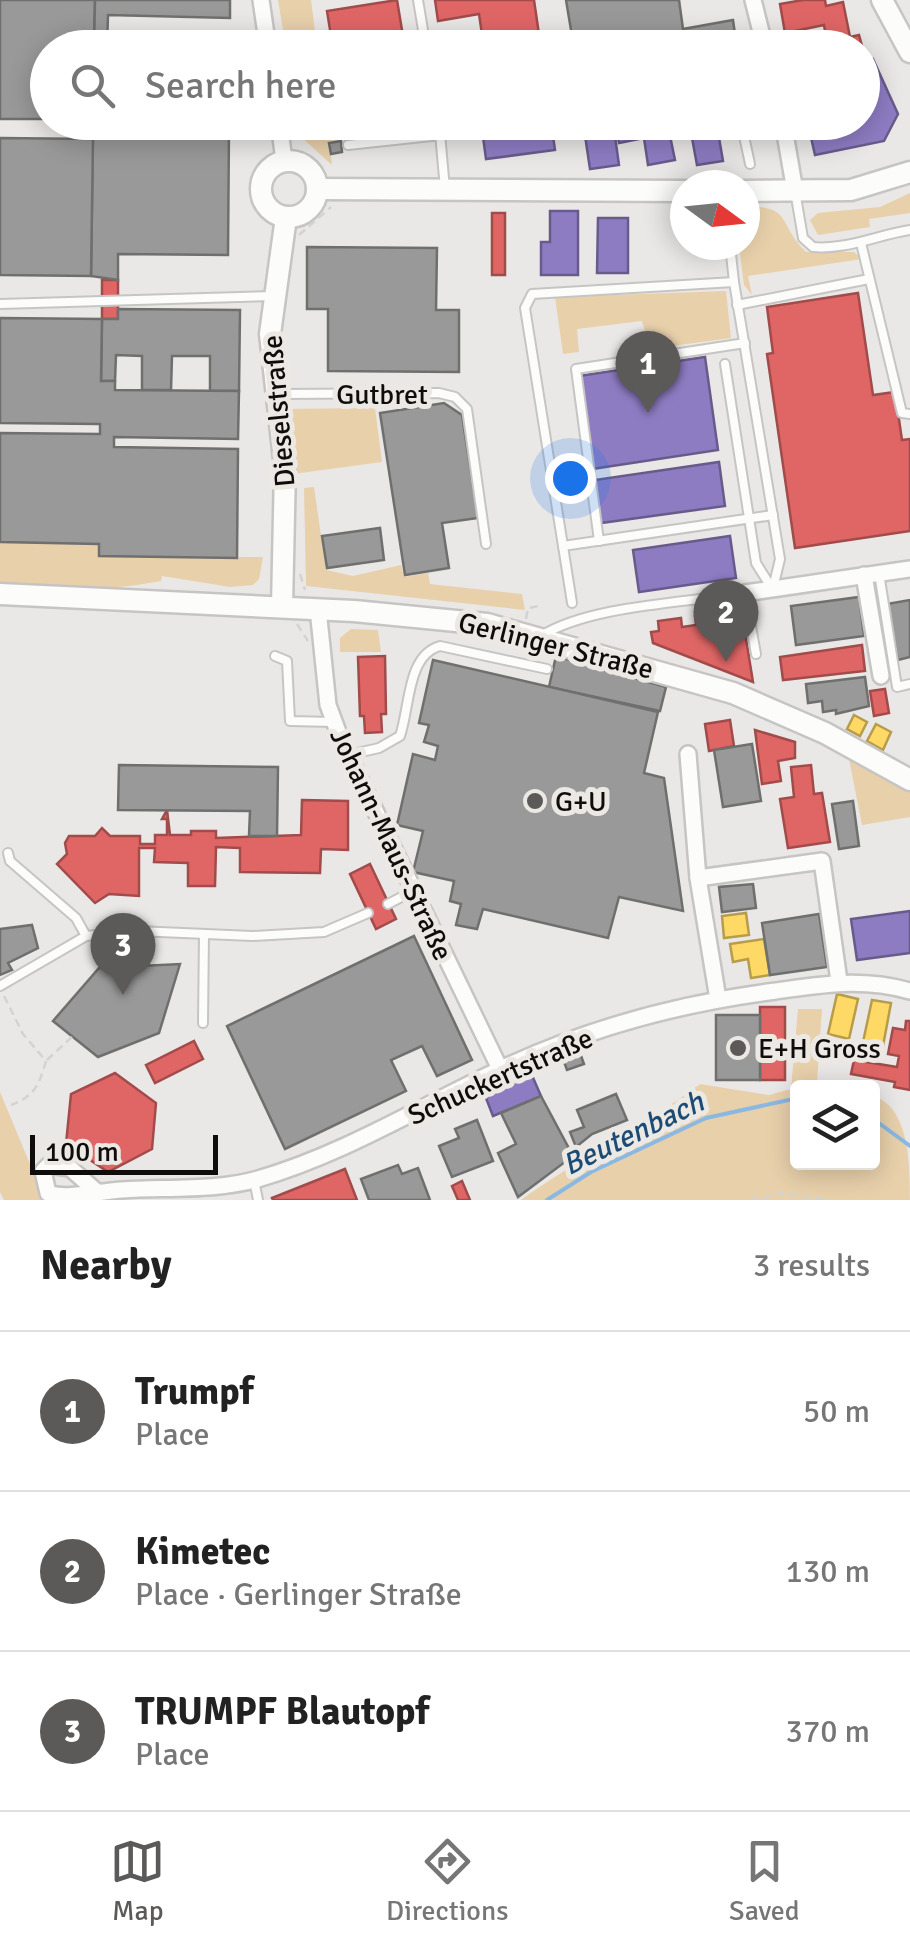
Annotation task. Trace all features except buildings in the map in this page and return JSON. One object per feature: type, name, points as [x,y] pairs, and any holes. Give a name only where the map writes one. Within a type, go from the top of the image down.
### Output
[{"type":"street","points":[[261,0],[265,30]]},
{"type":"street","points":[[753,0],[760,30]]},
{"type":"street","points":[[882,0],[910,52]]},
{"type":"street","points":[[281,140],[284,162]]},
{"type":"street","points":[[786,140],[795,192]]},
{"type":"street","points":[[871,185],[910,160]]},
{"type":"street","points":[[327,189],[311,171],[284,162],[268,171],[262,190],[268,208],[284,226],[308,210],[327,189],[670,191]]},
{"type":"street","points":[[871,185],[910,172]]},
{"type":"street","points":[[760,192],[910,180]]},
{"type":"street","name":"Dieselstraße","points":[[282,607],[285,468],[270,334],[284,226]]},
{"type":"street","points":[[744,593],[910,568]]},
{"type":"street","points":[[871,574],[887,675]]},
{"type":"street","name":"Gerlinger Straße","points":[[0,594],[318,609],[452,618],[532,629],[779,710],[910,780]]},
{"type":"street","name":"Johann-Maus-Straße","points":[[318,609],[322,671],[334,722],[500,1069]]},
{"type":"street","points":[[688,754],[698,878],[718,999]]},
{"type":"street","points":[[698,878],[822,861],[839,981]]},
{"type":"street","name":"Schuckertstraße","points":[[96,1191],[160,1194],[254,1180],[331,1153],[500,1069],[581,1036],[718,999],[839,981],[876,982],[910,991]]},
{"type":"lane","points":[[418,0],[423,30]]},
{"type":"lane","points":[[348,145],[394,140]]},
{"type":"lane","points":[[441,140],[444,189]]},
{"type":"lane","points":[[745,140],[750,164]]},
{"type":"lane","points":[[795,192],[803,238],[813,247],[861,243],[870,236],[910,230]]},
{"type":"lane","points":[[861,243],[902,412],[910,414]]},
{"type":"lane","points":[[732,260],[736,306],[780,560],[773,590]]},
{"type":"lane","points":[[736,306],[868,280]]},
{"type":"lane","points":[[572,603],[525,308],[532,294],[734,282]]},
{"type":"lane","points":[[0,304],[273,296]]},
{"type":"lane","points":[[599,541],[576,369],[744,344]]},
{"type":"lane","points":[[725,364],[756,563],[773,590]]},
{"type":"lane","name":"Gutbret","points":[[275,394],[439,393],[455,397],[467,409],[486,544]]},
{"type":"lane","points":[[562,546],[773,515]]},
{"type":"lane","points":[[532,629],[744,593],[756,654]]},
{"type":"lane","points":[[348,754],[378,748],[400,736],[418,662],[429,649],[440,646],[547,669]]},
{"type":"lane","points":[[275,656],[288,660],[290,721],[334,722]]},
{"type":"lane","points":[[887,675],[896,686],[910,684]]},
{"type":"lane","points":[[8,853],[10,861],[76,918],[86,936]]},
{"type":"lane","points":[[388,904],[413,891]]},
{"type":"lane","points":[[0,988],[86,936],[137,931],[324,932],[368,914]]},
{"type":"lane","points":[[204,934],[204,1023]]},
{"type":"lane","points":[[254,1180],[258,1200]]},
{"type":"path","points":[[284,226],[297,238],[337,202],[327,189]]},
{"type":"path","points":[[532,629],[528,608],[539,606]]},
{"type":"path","points":[[0,988],[23,1034],[46,1061]]},
{"type":"path","points":[[12,1105],[29,1098],[39,1086],[46,1061],[61,1052],[73,1036]]},
{"type":"path","points":[[751,1200],[783,1193],[830,1200]]},
{"type":"shaded area","points":[[278,0],[311,0],[315,30],[283,30]]},
{"type":"shaded area","points":[[304,140],[339,140],[329,141],[332,165]]},
{"type":"shaded area","points":[[910,193],[910,213],[869,219],[870,227],[818,235],[810,220],[818,213],[880,207]]},
{"type":"shaded area","points":[[760,207],[778,213],[806,252],[854,252],[862,259],[748,276],[752,295],[744,285],[741,260],[760,260]]},
{"type":"shaded area","points":[[726,291],[731,338],[650,349],[642,321],[577,329],[579,352],[563,354],[555,297]]},
{"type":"shaded area","points":[[375,408],[382,462],[293,474],[282,409]]},
{"type":"shaded area","points":[[314,487],[326,570],[353,576],[401,565],[404,577],[428,573],[430,584],[522,594],[525,610],[306,586],[304,488]]},
{"type":"shaded area","points":[[0,542],[99,544],[100,556],[263,557],[259,579],[253,585],[230,587],[162,576],[161,581],[121,587],[0,587]]},
{"type":"shaded area","points":[[351,629],[378,630],[381,652],[340,652],[340,638]]},
{"type":"shaded area","points":[[849,759],[910,791],[910,817],[862,825]]},
{"type":"shaded area","points":[[798,1009],[822,1009],[817,1080],[792,1080]]},
{"type":"shaded area","points":[[700,1084],[769,1095],[790,1089],[790,1170],[880,1170],[880,1100],[885,1102],[894,1112],[905,1139],[910,1200],[521,1200]]},
{"type":"shaded area","points":[[0,1092],[45,1200],[4,1200],[0,1192]]},
{"type":"waterway","name":"Beutenbach","points":[[547,1200],[591,1172],[706,1118],[790,1100]]},
{"type":"waterway","name":"Beutenbach","points":[[880,1124],[910,1146]]},
{"type":"place","name":"Trumpf","points":[[648,413]]},
{"type":"place","name":"Kimetec","points":[[726,662]]},
{"type":"place","name":"G+U","points":[[535,801]]},
{"type":"place","name":"TRUMPF Blautopf","points":[[123,995]]},
{"type":"place","name":"E+H Gross","points":[[738,1048]]}]
